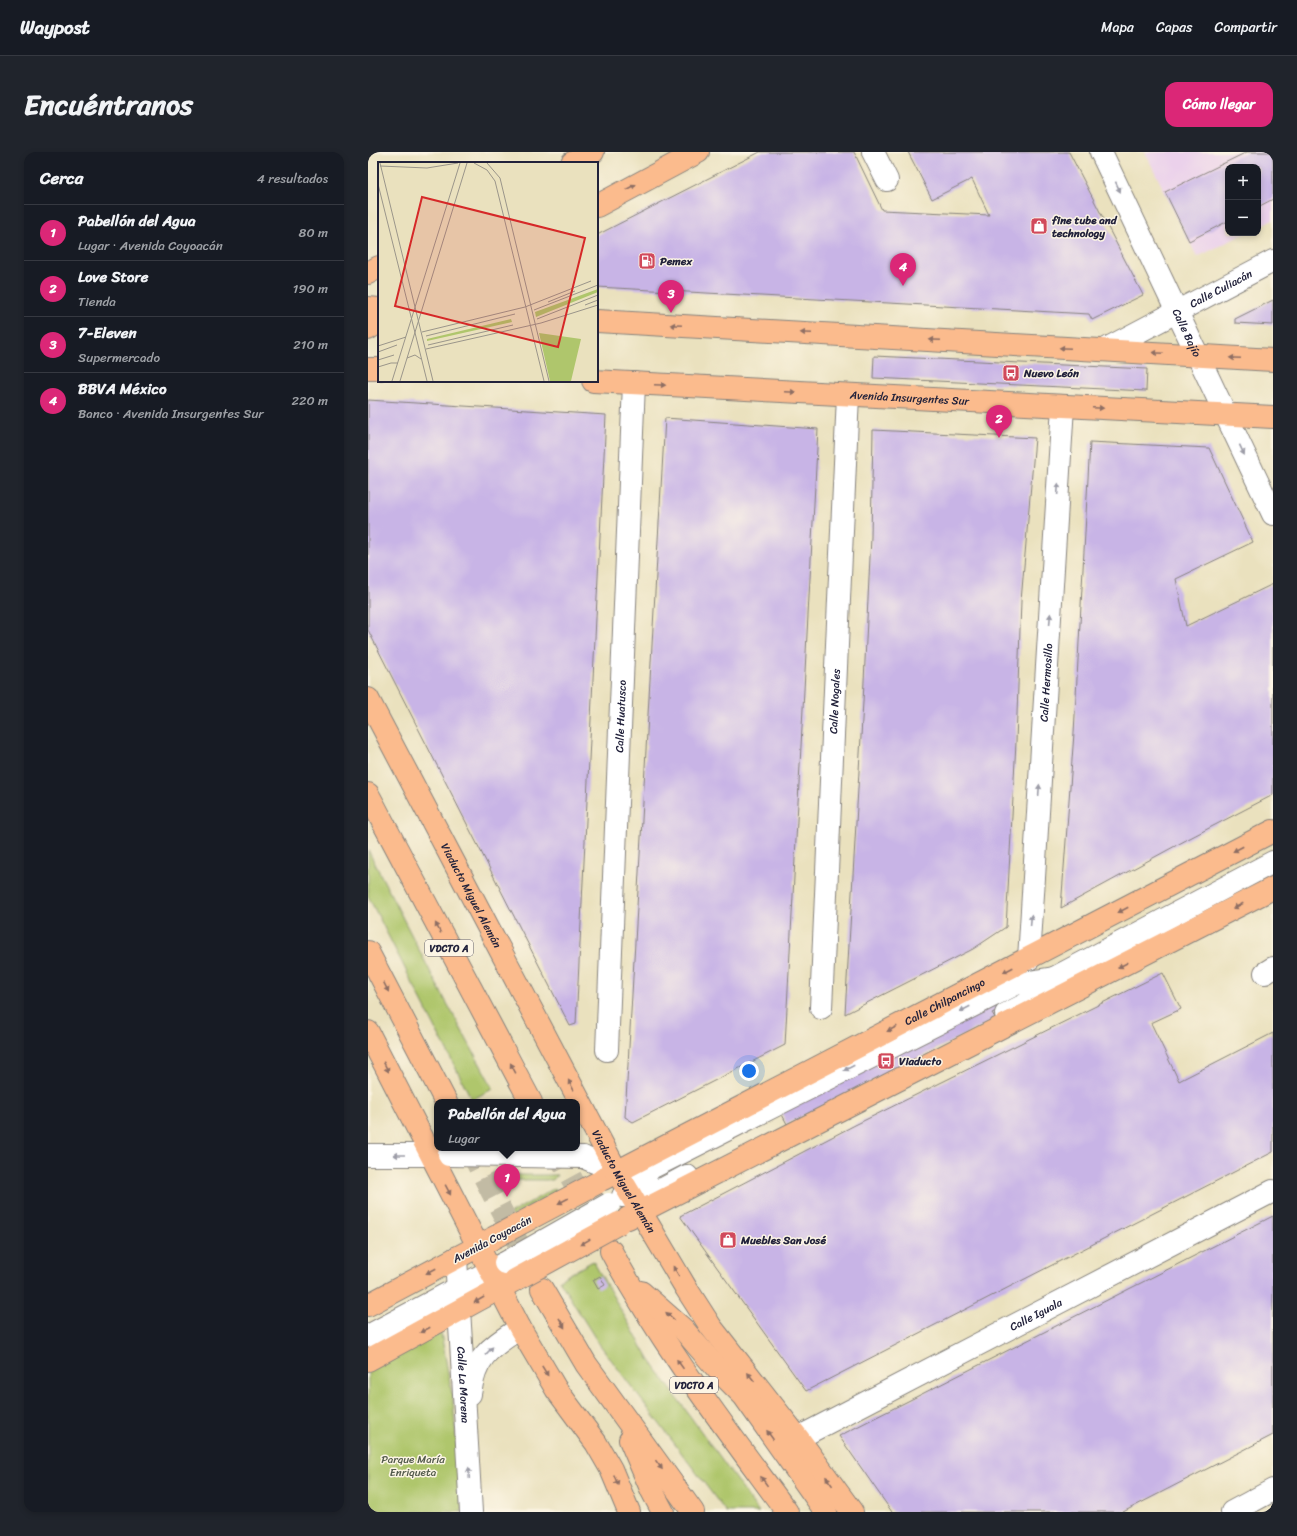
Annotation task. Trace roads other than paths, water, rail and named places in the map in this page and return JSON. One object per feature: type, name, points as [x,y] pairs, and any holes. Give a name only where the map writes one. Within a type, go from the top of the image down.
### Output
[{"type":"main road","points":[[574,162],[593,152]]},
{"type":"main road","points":[[598,205],[698,152]]},
{"type":"main road","points":[[368,273],[378,268]]},
{"type":"main road","points":[[368,308],[378,309]]},
{"type":"main road","points":[[598,321],[1273,360]]},
{"type":"main road","points":[[368,329],[378,323]]},
{"type":"main road","points":[[368,368],[378,369]]},
{"type":"main road","name":"Avenida Insurgentes Sur","points":[[598,381],[1273,417]]},
{"type":"main road","name":"Viaducto Miguel Alemán","points":[[368,699],[579,1099]]},
{"type":"main road","name":"VDCTO A","points":[[368,794],[529,1099]]},
{"type":"main road","name":"Calle Chilpancingo","points":[[617,1172],[1273,831]]},
{"type":"main road","points":[[368,1360],[459,1311],[502,1275],[614,1214],[640,1212],[1273,888]]},
{"type":"main road","points":[[368,952],[444,1099]]},
{"type":"main road","points":[[368,1032],[434,1145]]},
{"type":"main road","name":"Viaducto Miguel Alemán","points":[[580,1102],[640,1212],[711,1327],[798,1438],[852,1512]]},
{"type":"main road","points":[[438,1151],[502,1275],[520,1328],[556,1389],[596,1443],[611,1469],[629,1512]]},
{"type":"main road","name":"Avenida Coyoacán","points":[[368,1305],[617,1172]]},
{"type":"main road","name":"VDCTO A","points":[[610,1251],[660,1336],[787,1512]]},
{"type":"main road","points":[[624,1276],[683,1329],[720,1372],[744,1396],[826,1512]]},
{"type":"main road","points":[[542,1289],[586,1364],[693,1512]]},
{"type":"main road","points":[[615,1406],[662,1512]]},
{"type":"street","points":[[873,152],[887,180]]},
{"type":"street","name":"Calle Bajío","points":[[1101,152],[1273,514]]},
{"type":"street","name":"Calle Culiacán","points":[[1104,350],[1273,261]]},
{"type":"street","name":"Calle Huatusco","points":[[607,1050],[634,383]]},
{"type":"street","name":"Calle Nogales","points":[[820,1008],[848,395]]},
{"type":"street","name":"Calle Hermosillo","points":[[1029,959],[1063,406]]},
{"type":"street","points":[[614,1214],[629,1193],[663,1189],[1026,1004],[1054,978],[1273,862]]},
{"type":"street","points":[[368,1155],[583,1157],[617,1172]]},
{"type":"street","name":"Calle Iguala","points":[[798,1438],[1273,1191]]},
{"type":"street","name":"Calle La Morena","points":[[456,1258],[471,1512]]},
{"type":"street","points":[[368,1336],[458,1289],[502,1275]]},
{"type":"street","points":[[466,1427],[472,1383],[478,1364],[495,1344],[520,1328]]},
{"type":"street","points":[[1232,1512],[1273,1490]]},
{"type":"tunnel","points":[[471,1151],[532,1270]]},
{"type":"tunnel","points":[[557,1151],[600,1231]]},
{"type":"place","name":"fine tube and technology","points":[[1039,226]]},
{"type":"place","name":"Pemex","points":[[647,261]]},
{"type":"place","name":"BBVA México","points":[[903,286]]},
{"type":"place","name":"7-Eleven","points":[[671,313]]},
{"type":"place","name":"Nuevo León","points":[[1011,373]]},
{"type":"place","name":"Love Store","points":[[999,438]]},
{"type":"place","name":"Viaducto","points":[[886,1061]]},
{"type":"place","name":"Pabellón del Agua","points":[[507,1197]]},
{"type":"place","name":"Muebles San José","points":[[728,1240]]},
{"type":"park label","name":"Parque María Enriqueta","points":[[413,1465]]}]
